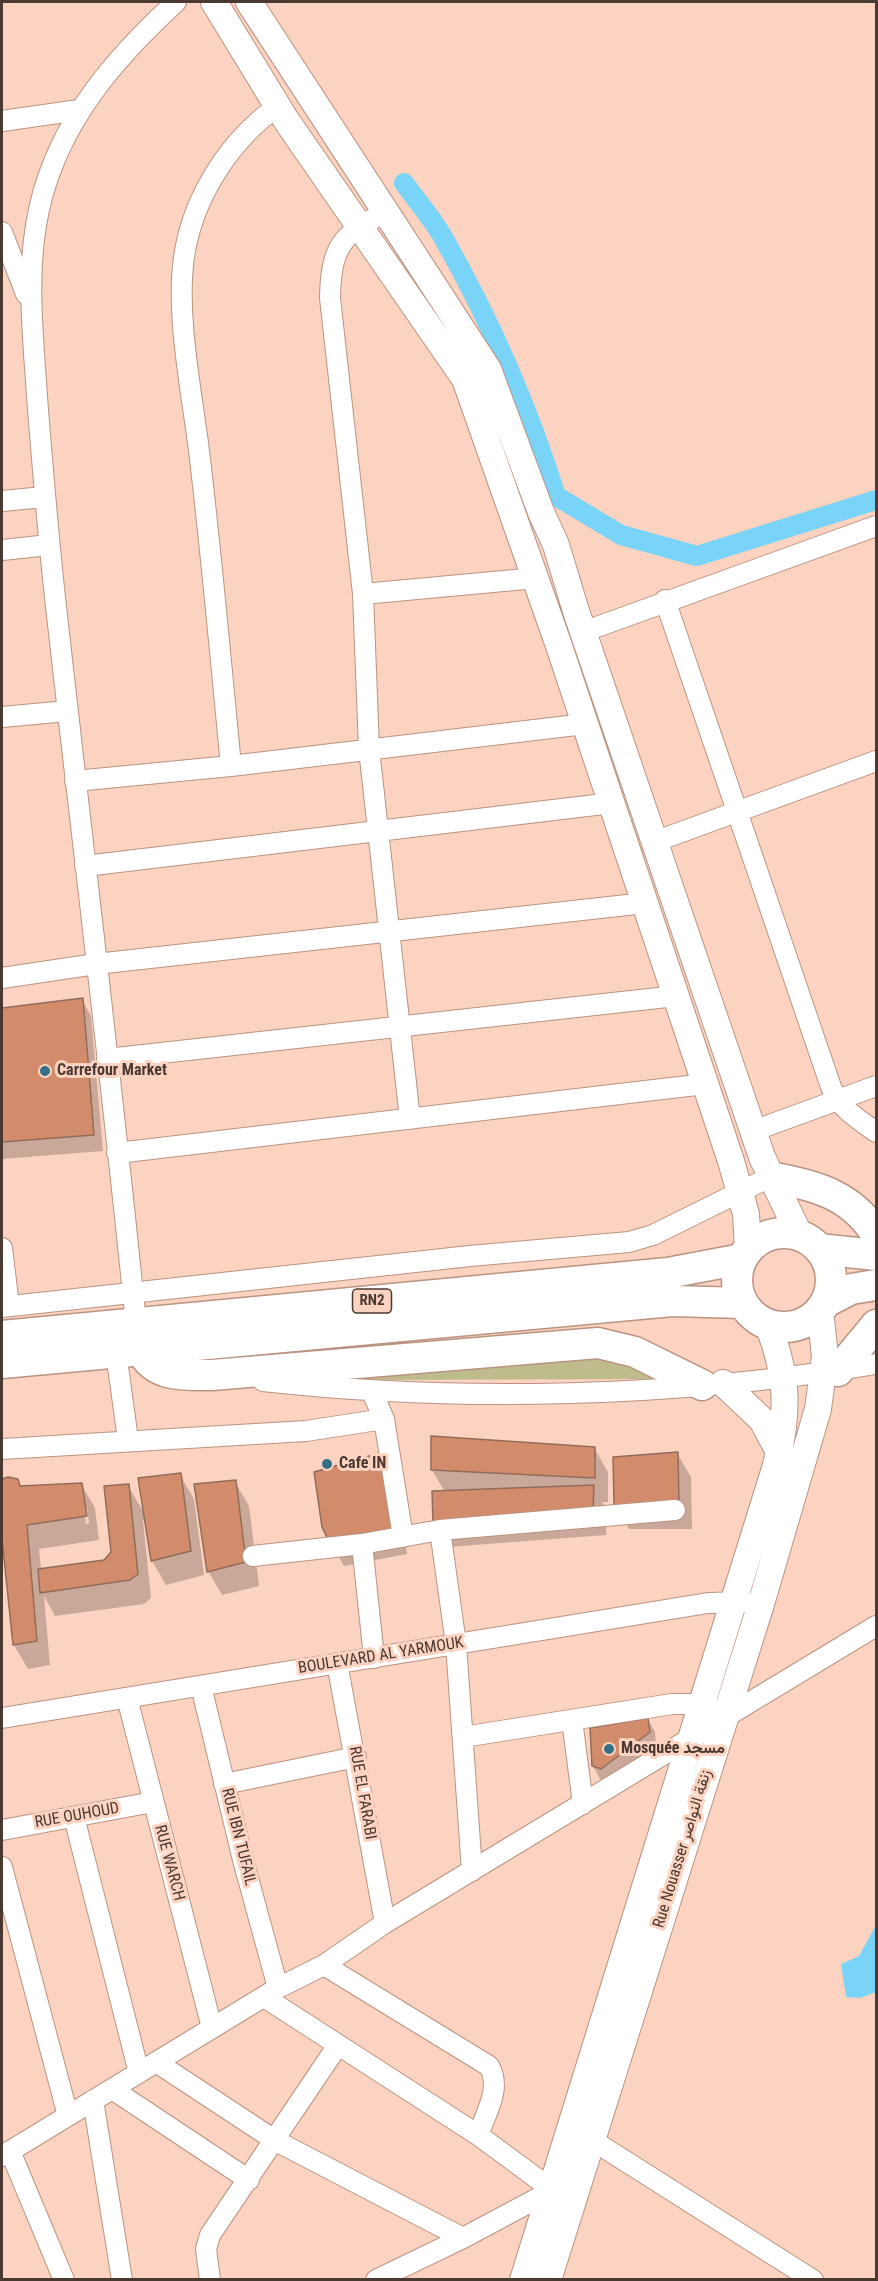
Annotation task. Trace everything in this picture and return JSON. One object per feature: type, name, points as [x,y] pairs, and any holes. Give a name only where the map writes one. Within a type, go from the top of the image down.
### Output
[{"type":"highway","points":[[770,1177],[807,1184],[834,1194],[856,1210],[876,1234]]},
{"type":"highway","name":"RN2","points":[[2,1363],[131,1342],[668,1273],[745,1254],[757,1242],[778,1233],[876,1255]]},
{"type":"highway","points":[[745,1254],[737,1281],[742,1303],[758,1320],[768,1325],[790,1327],[812,1319],[823,1306],[830,1291],[830,1269],[810,1242]]},
{"type":"highway","points":[[823,1306],[851,1289],[876,1284]]},
{"type":"highway","name":"RN2","points":[[2,1336],[131,1342],[672,1301],[742,1303]]},
{"type":"highway","points":[[831,1372],[876,1325]]},
{"type":"highway","points":[[131,1342],[152,1365],[162,1371],[173,1374],[212,1375],[598,1343],[635,1352],[713,1384]]},
{"type":"main road","points":[[214,2],[278,106],[465,379],[536,578],[741,1192],[745,1254]]},
{"type":"main road","points":[[249,2],[488,369],[541,512],[556,545],[583,632],[753,1131],[770,1177],[810,1242]]},
{"type":"main road","name":"Rue Nouasser زنقة النواصر","points":[[548,2280],[562,2197],[592,2140],[761,1604],[831,1372],[825,1340],[823,1306]]},
{"type":"main road","points":[[523,2280],[562,2197],[690,1740],[779,1452],[786,1396],[784,1377],[768,1325]]},
{"type":"main road","points":[[713,1384],[751,1406],[762,1420],[779,1452]]},
{"type":"street","points":[[129,1440],[133,1294],[48,545],[31,305],[32,254],[40,204],[56,156],[79,110],[113,64],[176,2]]},
{"type":"street","points":[[231,766],[205,496],[182,308],[182,274],[190,228],[208,185],[262,117],[278,106]]},
{"type":"street","points":[[2,121],[79,110]]},
{"type":"street","points":[[386,212],[360,225],[343,239],[337,253],[330,297],[363,594],[369,749],[410,1119]]},
{"type":"street","points":[[2,232],[31,305]]},
{"type":"street","points":[[2,501],[44,496]]},
{"type":"street","points":[[583,632],[665,600],[876,526]]},
{"type":"street","points":[[2,550],[48,545]]},
{"type":"street","points":[[363,594],[536,578]]},
{"type":"street","points":[[665,600],[836,1100],[876,1132]]},
{"type":"street","points":[[2,717],[68,711]]},
{"type":"street","points":[[75,781],[231,766],[585,724]]},
{"type":"street","points":[[654,842],[876,761]]},
{"type":"street","points":[[85,866],[612,803]]},
{"type":"street","points":[[2,978],[96,964],[645,903]]},
{"type":"street","points":[[106,1059],[676,996]]},
{"type":"street","points":[[117,1153],[705,1084]]},
{"type":"street","points":[[753,1131],[876,1086]]},
{"type":"street","points":[[2,1248],[5,1307],[470,1256],[629,1242],[653,1235],[770,1177]]},
{"type":"street","points":[[212,1375],[371,1390],[512,1392],[713,1384],[831,1372],[876,1364]]},
{"type":"street","points":[[371,1390],[384,1419],[403,1537]]},
{"type":"street","points":[[2,1449],[306,1431],[384,1419]]},
{"type":"street","points":[[253,1556],[362,1544],[440,1530],[675,1510]]},
{"type":"street","points":[[440,1530],[456,1644],[472,1871]]},
{"type":"street","points":[[362,1544],[374,1658]]},
{"type":"street","name":"BOULEVARD AL YARMOUK","points":[[2,1718],[708,1603],[733,1601],[761,1604]]},
{"type":"street","points":[[64,2280],[6,2153],[271,1993],[324,1965],[385,1923],[876,1626]]},
{"type":"street","name":"RUE EL FARABI","points":[[337,1663],[385,1923]]},
{"type":"street","name":"RUE IBN TUFAIL","points":[[201,1686],[271,1993]]},
{"type":"street","name":"RUE WARCH","points":[[127,1698],[212,2028]]},
{"type":"street","points":[[463,1737],[672,1704],[701,1704],[724,1718]]},
{"type":"street","points":[[572,1720],[583,1804]]},
{"type":"street","points":[[224,1784],[356,1757]]},
{"type":"street","name":"RUE OUHOUD","points":[[2,1830],[153,1802]]},
{"type":"street","points":[[74,1817],[139,2073]]},
{"type":"street","points":[[2,1867],[68,2115]]},
{"type":"street","points":[[324,1965],[489,2066],[494,2075],[495,2085],[478,2135]]},
{"type":"street","points":[[271,1993],[338,2045],[478,2135],[562,2197]]},
{"type":"street","points":[[210,2280],[207,2242],[338,2045]]},
{"type":"street","points":[[156,2062],[276,2141],[463,2238]]},
{"type":"street","points":[[112,2089],[249,2180]]},
{"type":"street","points":[[93,2100],[122,2280]]},
{"type":"street","points":[[592,2140],[813,2280]]},
{"type":"street","points":[[376,2280],[463,2238],[562,2197]]},
{"type":"shaded area","points":[[602,1351],[657,1376],[649,1379],[368,1380],[365,1376]]},
{"type":"water","points":[[876,1925],[876,1992],[860,1998],[846,1997],[841,1964],[859,1956]]},
{"type":"building","name":"Carrefour Market","points":[[83,998],[94,1135],[2,1142],[2,1008]]},
{"type":"building","points":[[431,1436],[595,1447],[595,1478],[431,1470]]},
{"type":"building","points":[[383,1452],[394,1530],[329,1542],[322,1527],[314,1472]]},
{"type":"building","points":[[678,1452],[679,1505],[614,1505],[613,1457]]},
{"type":"building","points":[[181,1473],[191,1551],[151,1561],[138,1478]]},
{"type":"building","points":[[8,1477],[18,1479],[20,1486],[82,1483],[87,1516],[27,1525],[37,1641],[13,1645],[2,1539],[2,1479]]},
{"type":"building","points":[[236,1480],[246,1562],[207,1572],[194,1484]]},
{"type":"building","points":[[129,1484],[138,1574],[130,1580],[40,1593],[38,1569],[104,1560],[111,1552],[104,1486]]},
{"type":"building","points":[[594,1485],[593,1511],[433,1523],[432,1491]]},
{"type":"building","name":"Mosquée مسجد","points":[[648,1718],[650,1732],[601,1769],[592,1766],[590,1728]]},
{"type":"waterway","points":[[404,183],[440,232],[477,301],[520,397],[556,496],[621,535],[697,556],[876,500]]},
{"type":"place","name":"Carrefour Market","points":[[45,1071]]},
{"type":"place","name":"Cafe IN","points":[[327,1464]]},
{"type":"place","name":"Mosquée مسجد","points":[[609,1749]]}]
